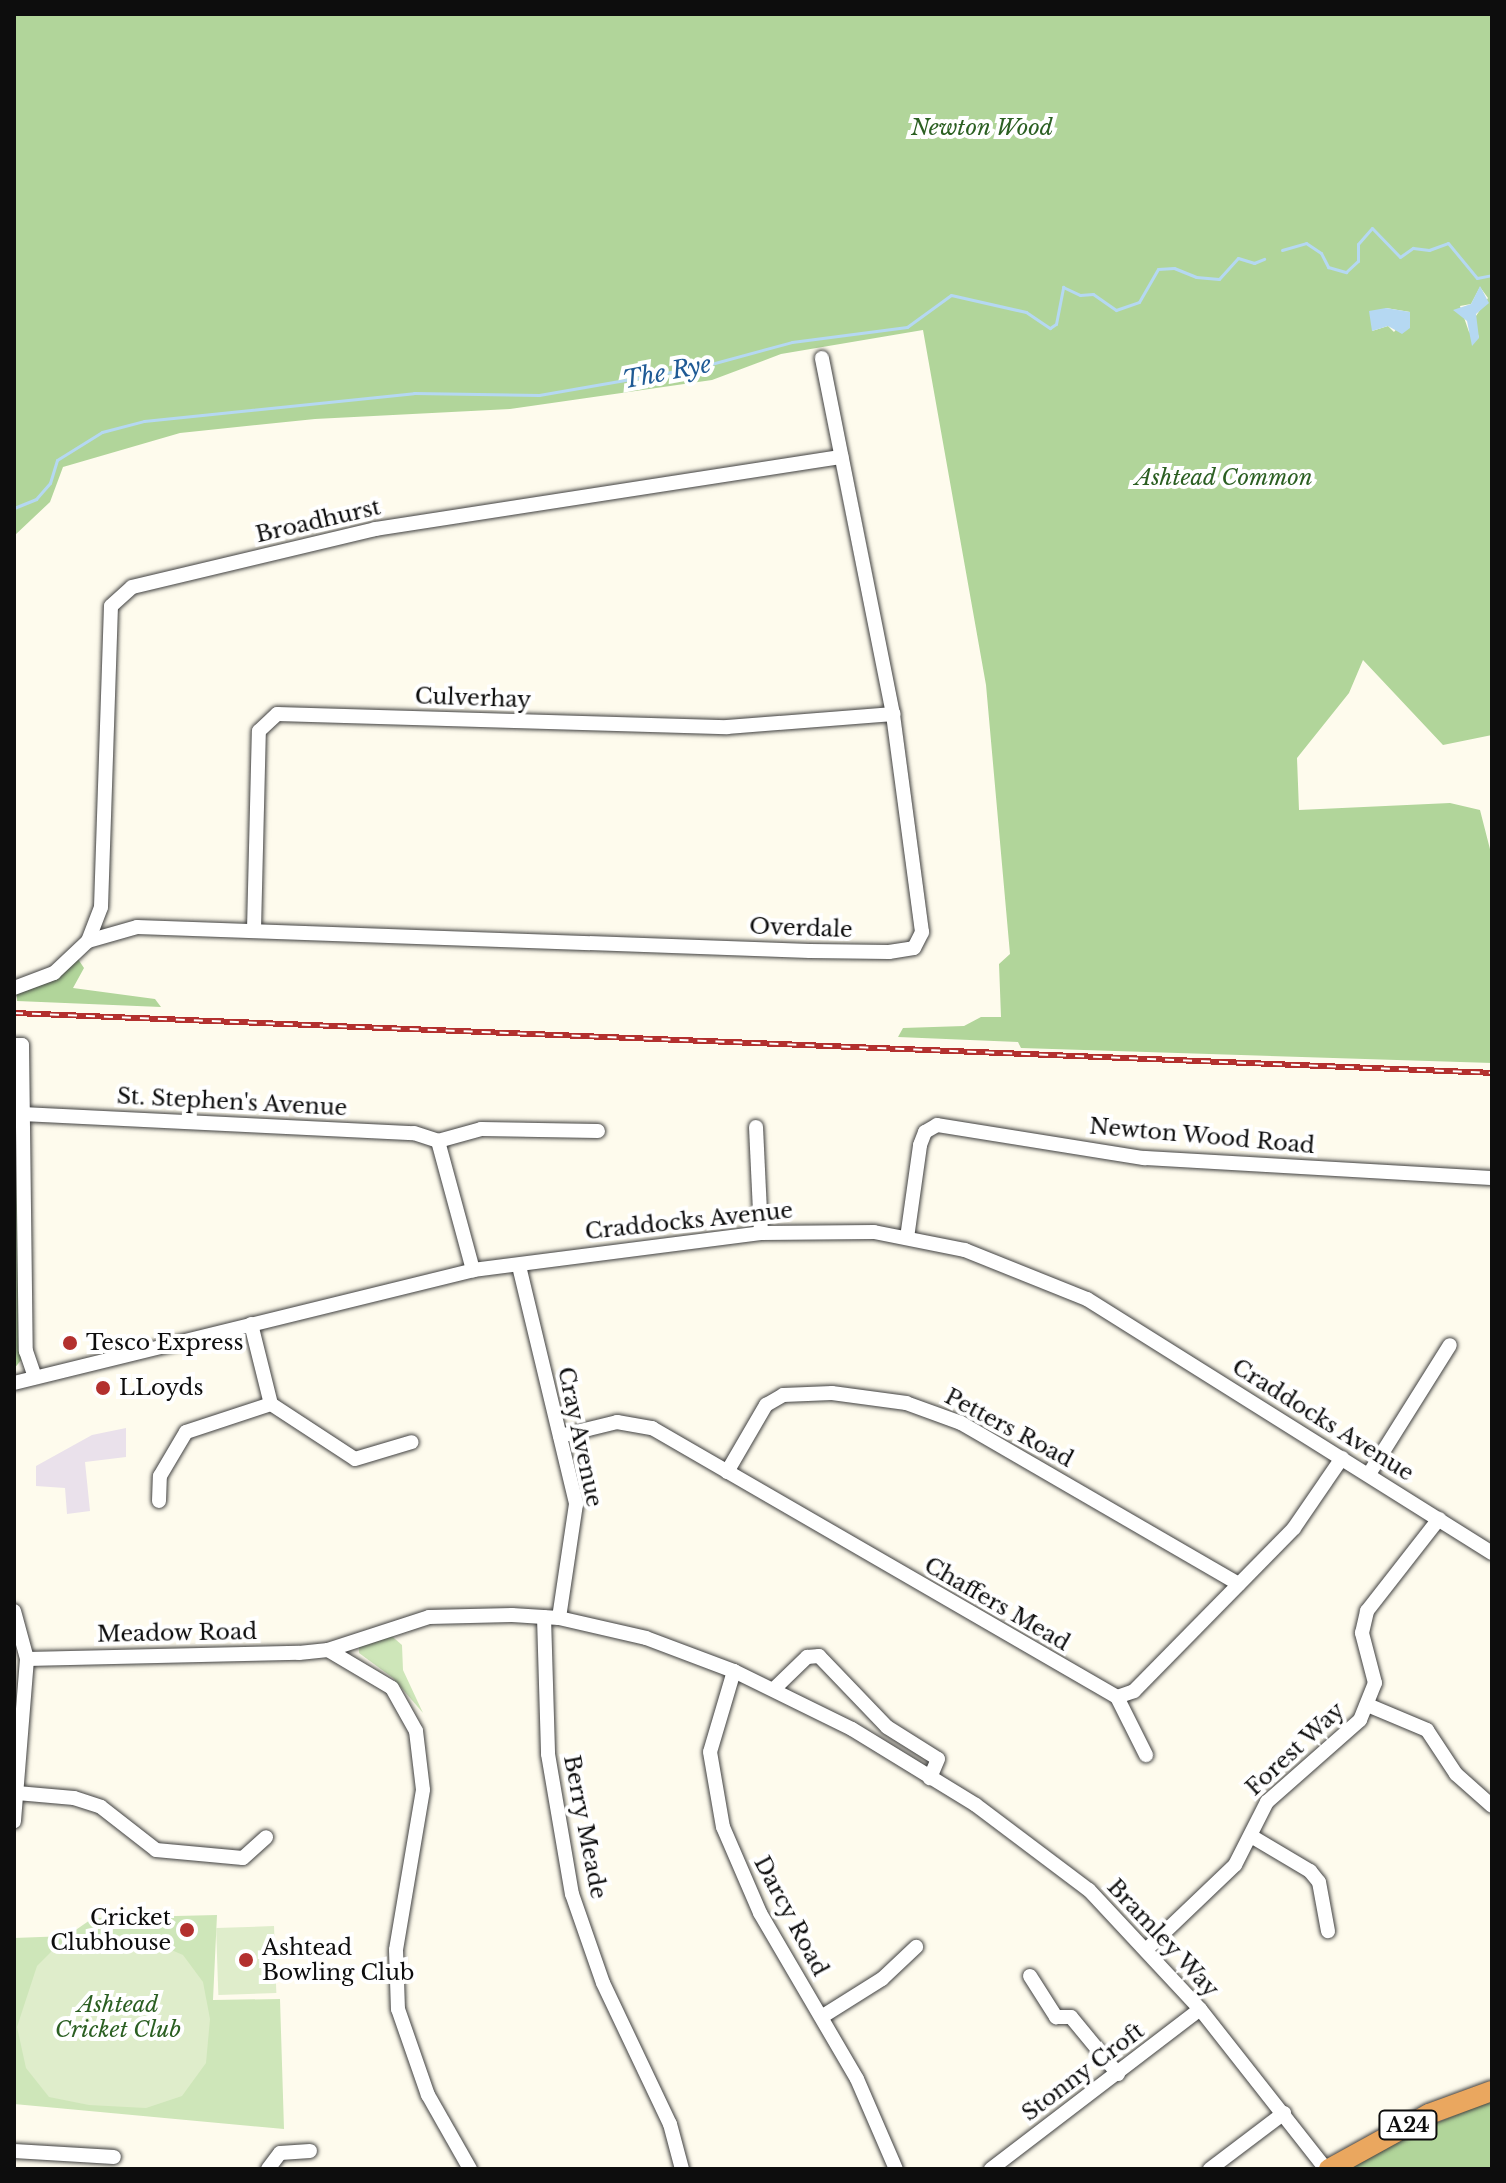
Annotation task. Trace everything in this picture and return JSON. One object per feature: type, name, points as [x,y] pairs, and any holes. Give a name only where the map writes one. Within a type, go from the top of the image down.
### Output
[{"type":"highway","name":"A24","points":[[1328,2169],[1429,2114],[1492,2091]]},
{"type":"street","name":"Overdale","points":[[88,941],[124,928],[905,951],[914,948],[922,932],[893,714],[822,358]]},
{"type":"street","name":"Broadhurst","points":[[14,988],[54,973],[88,941],[101,907],[111,606],[132,587],[375,529],[841,457]]},
{"type":"street","name":"Culverhay","points":[[254,930],[259,731],[277,714],[727,727],[893,714]]},
{"type":"street","points":[[101,907],[124,928]]},
{"type":"street","points":[[14,1045],[22,1045],[26,1351],[34,1374]]},
{"type":"street","name":"St. Stephen's Avenue","points":[[22,1114],[414,1133],[438,1141],[481,1129],[598,1131]]},
{"type":"street","name":"Newton Wood Road","points":[[907,1238],[920,1145],[925,1132],[937,1125],[1144,1158],[1492,1178]]},
{"type":"street","points":[[756,1127],[761,1233]]},
{"type":"street","points":[[438,1141],[473,1270]]},
{"type":"street","name":"Craddocks Avenue","points":[[14,1383],[34,1374],[473,1270],[761,1233],[854,1231],[907,1238],[1006,1264],[1087,1299],[1492,1553]]},
{"type":"street","name":"Cray Avenue","points":[[519,1266],[577,1515],[552,1618]]},
{"type":"street","points":[[251,1324],[271,1404],[355,1459],[412,1442]]},
{"type":"street","points":[[1369,1474],[1450,1345]]},
{"type":"street","name":"Petters Road","points":[[727,1472],[766,1405],[783,1395],[832,1393],[906,1403],[961,1423],[1239,1584]]},
{"type":"street","points":[[159,1501],[160,1476],[186,1432],[271,1404]]},
{"type":"street","name":"Chaffers Mead","points":[[560,1436],[634,1421],[1117,1697]]},
{"type":"street","points":[[1146,1755],[1117,1697],[1134,1691],[1294,1528],[1342,1458]]},
{"type":"street","name":"Forest Way","points":[[1147,1949],[1235,1865],[1267,1802],[1370,1706],[1375,1683],[1362,1633],[1367,1611],[1439,1519]]},
{"type":"street","points":[[14,1611],[27,1659],[14,1821]]},
{"type":"street","name":"Bramley Way","points":[[328,1650],[429,1617],[552,1618],[646,1638],[775,1688],[976,1805],[1089,1890],[1200,2009],[1328,2169]]},
{"type":"street","name":"Berry Meade","points":[[552,1618],[548,1754],[572,1894],[603,1983],[670,2124],[682,2169]]},
{"type":"street","points":[[328,1650],[392,1688],[416,1731],[423,1790],[396,1950],[398,2009],[428,2095],[470,2169]]},
{"type":"street","name":"Meadow Road","points":[[27,1659],[328,1650]]},
{"type":"street","points":[[775,1688],[807,1657],[819,1656],[887,1727],[938,1759],[930,1778]]},
{"type":"street","name":"Darcy Road","points":[[734,1671],[711,1734],[711,1773],[719,1812],[760,1913],[823,2016],[896,2169]]},
{"type":"street","points":[[1370,1706],[1408,1717],[1427,1730],[1456,1774],[1492,1806]]},
{"type":"street","points":[[16,1801],[74,1798],[101,1807],[156,1850],[243,1858],[266,1837]]},
{"type":"street","points":[[1251,1836],[1310,1871],[1319,1882],[1328,1931]]},
{"type":"street","points":[[823,2016],[882,1979],[916,1947]]},
{"type":"street","points":[[1030,1976],[1056,2017],[1071,2017],[1118,2074]]},
{"type":"street","name":"Stonny Croft","points":[[991,2169],[1200,2009]]},
{"type":"street","points":[[1210,2169],[1284,2113]]},
{"type":"street","points":[[14,2151],[114,2157]]},
{"type":"street","points":[[268,2169],[280,2153],[310,2151]]},
{"type":"shaded area","points":[[126,1428],[126,1457],[85,1462],[90,1511],[67,1514],[65,1488],[36,1486],[36,1466],[92,1435]]},
{"type":"green space","name":"Ashtead Common","points":[[14,14],[1492,14],[1492,735],[1443,745],[1363,660],[1349,693],[1297,758],[1299,810],[1450,803],[1480,810],[1492,857],[1492,1063],[1021,1048],[1018,1042],[898,1037],[903,1028],[964,1026],[981,1017],[1001,1017],[999,964],[1010,954],[986,685],[923,330],[781,354],[712,380],[510,409],[315,419],[180,433],[63,467],[50,502],[14,536]],"holes":[[[1480,287],[1488,298],[1474,319],[1479,338],[1469,332],[1460,306],[1471,304]],[[1386,308],[1410,312],[1394,332],[1388,326],[1372,331]]]},
{"type":"green space","points":[[78,959],[84,968],[73,988],[155,999],[161,1007],[17,1001],[17,992],[50,982]]},
{"type":"green space","points":[[14,1090],[21,1360],[14,1369]]},
{"type":"green space","points":[[388,1633],[402,1645],[403,1670],[423,1713],[393,1678],[359,1653],[359,1647]]},
{"type":"green space","name":"Ashtead Cricket Club","points":[[217,1915],[213,2000],[280,1999],[284,2129],[14,2104],[14,1938],[67,1936],[93,1918]]},
{"type":"green space","name":"Ashtead Bowling Club","points":[[274,1926],[276,1993],[218,1995],[216,1928]]},
{"type":"green space","points":[[90,1935],[139,1936],[183,1955],[203,1982],[210,2019],[206,2063],[182,2096],[146,2108],[89,2105],[49,2097],[26,2068],[17,2027],[37,1966],[56,1947]]},
{"type":"green space","points":[[1492,2100],[1492,2169],[1345,2169],[1407,2135]]},
{"type":"water","points":[[1480,286],[1489,303],[1476,314],[1479,338],[1472,346],[1467,321],[1453,310],[1471,304]]},
{"type":"water","points":[[1386,308],[1410,312],[1410,328],[1402,334],[1388,326],[1372,331],[1369,311]]},
{"type":"waterway","name":"The Rye","points":[[1282,250],[1306,243],[1321,253],[1328,267],[1346,272],[1358,261],[1358,244],[1372,228],[1400,257],[1413,248],[1429,250],[1448,243],[1477,278],[1492,275]]},
{"type":"waterway","name":"The Rye","points":[[14,508],[36,499],[50,483],[57,460],[102,432],[144,421],[414,393],[539,395],[700,367],[792,342],[907,327],[951,295],[1026,312],[1050,328],[1056,324],[1063,287],[1080,295],[1093,294],[1116,310],[1139,302],[1158,269],[1174,268],[1196,277],[1219,279],[1238,258],[1254,263],[1264,259]]},
{"type":"railway","points":[[14,1013],[1492,1073]]},
{"type":"place","name":"Tesco Express","points":[[70,1343]]},
{"type":"place","name":"LLoyds","points":[[103,1388]]},
{"type":"place","name":"Cricket Clubhouse","points":[[187,1930]]},
{"type":"place","name":"Ashtead Bowling Club","points":[[246,1960]]},
{"type":"park label","name":"Newton Wood","points":[[982,128]]}]
